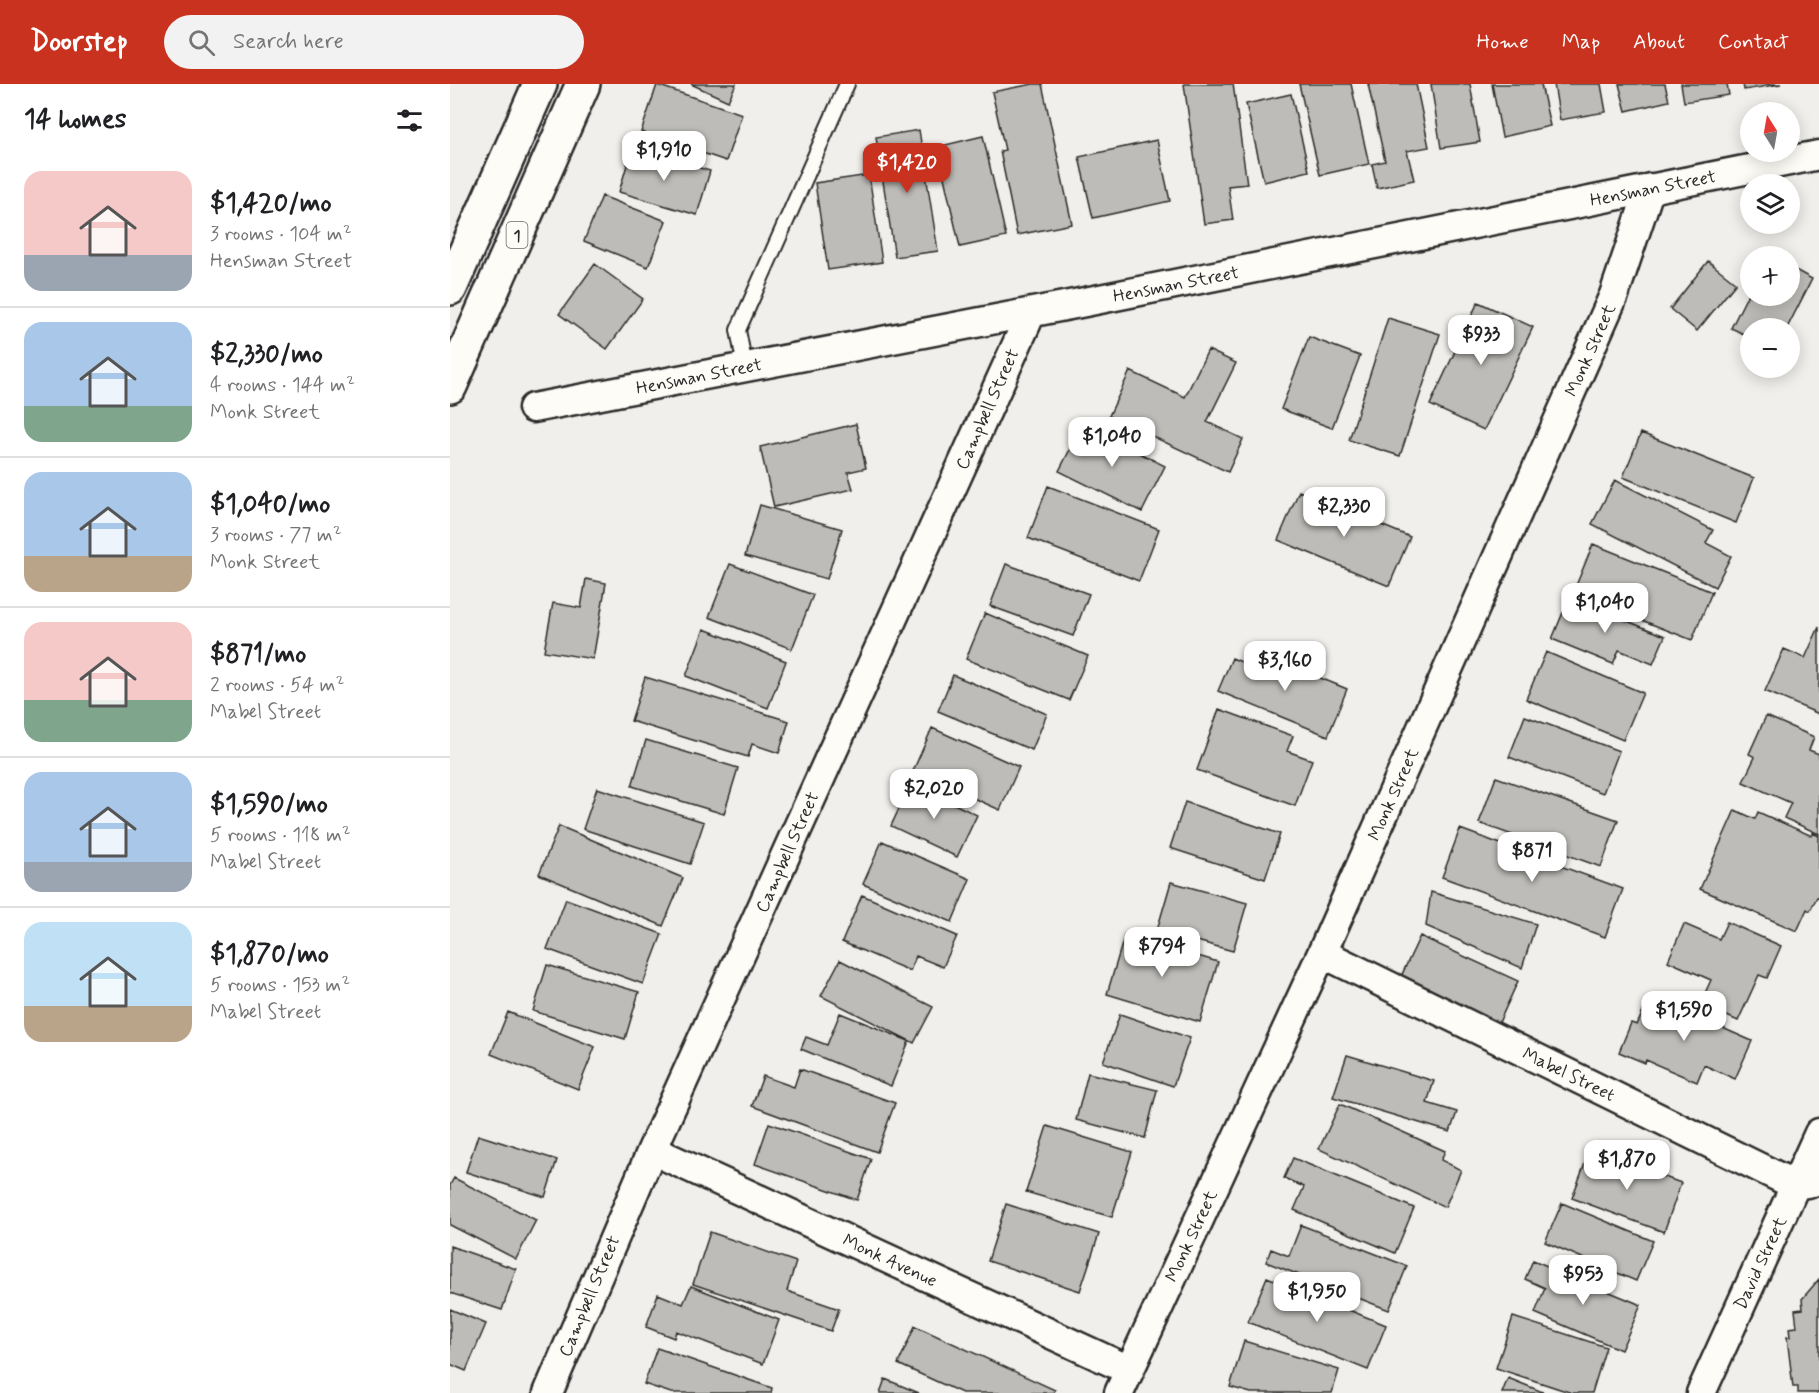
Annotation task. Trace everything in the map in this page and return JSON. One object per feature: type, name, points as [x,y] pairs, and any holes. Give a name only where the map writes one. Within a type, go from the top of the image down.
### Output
[{"type":"highway","name":"1","points":[[450,288],[540,84]]},
{"type":"highway","name":"1","points":[[450,386],[583,84]]},
{"type":"street","name":"Hensman Street","points":[[533,408],[1030,313],[1819,155]]},
{"type":"street","name":"Monk Street","points":[[1124,1382],[1322,953],[1614,295],[1650,188]]},
{"type":"street","name":"Campbell Street","points":[[548,1393],[652,1150],[1030,313]]},
{"type":"street","name":"Mabel Street","points":[[1322,953],[1807,1183]]},
{"type":"street","name":"David Street","points":[[1701,1393],[1807,1183],[1819,1133]]},
{"type":"street","name":"Monk Avenue","points":[[652,1150],[1124,1382]]},
{"type":"lane","points":[[745,367],[738,330],[847,84]]},
{"type":"building","points":[[691,84],[736,84],[728,101]]},
{"type":"building","points":[[1042,84],[1072,224],[1017,235],[1000,151],[1005,150],[992,92]]},
{"type":"building","points":[[1184,84],[1233,84],[1247,184],[1228,186],[1233,220],[1204,224]]},
{"type":"building","points":[[1299,84],[1351,84],[1369,164],[1320,175]]},
{"type":"building","points":[[1368,84],[1416,84],[1429,147],[1407,151],[1414,180],[1377,188],[1372,164],[1385,161]]},
{"type":"building","points":[[1431,84],[1470,84],[1480,142],[1441,148]]},
{"type":"building","points":[[1492,84],[1541,84],[1550,126],[1502,137]]},
{"type":"building","points":[[1554,84],[1601,84],[1606,112],[1560,120]]},
{"type":"building","points":[[1619,84],[1665,84],[1669,101],[1626,111]]},
{"type":"building","points":[[1681,84],[1727,84],[1729,95],[1684,102]]},
{"type":"building","points":[[1743,84],[1781,84],[1744,90]]},
{"type":"building","points":[[657,85],[742,114],[726,161],[641,132]]},
{"type":"building","points":[[1291,94],[1309,171],[1264,182],[1246,104]]},
{"type":"building","points":[[919,130],[938,251],[895,257],[876,137]]},
{"type":"building","points":[[983,136],[1006,237],[960,247],[937,147]]},
{"type":"building","points":[[1157,140],[1170,201],[1093,218],[1079,157]]},
{"type":"building","points":[[632,148],[710,171],[697,215],[619,192]]},
{"type":"building","points":[[869,175],[882,262],[828,270],[815,183]]},
{"type":"building","points":[[602,196],[666,221],[648,267],[584,241]]},
{"type":"building","points":[[1708,261],[1736,283],[1697,331],[1670,309]]},
{"type":"building","points":[[595,264],[643,299],[607,349],[559,314]]},
{"type":"building","points":[[1800,272],[1812,279],[1800,303]]},
{"type":"building","points":[[1478,302],[1533,327],[1484,430],[1430,405]]},
{"type":"building","points":[[1742,306],[1798,306],[1792,318],[1740,318],[1740,332],[1731,328]]},
{"type":"building","points":[[1388,318],[1440,334],[1400,456],[1349,440]]},
{"type":"building","points":[[1309,337],[1360,356],[1332,428],[1281,409]]},
{"type":"building","points":[[1208,350],[1236,363],[1207,422],[1243,439],[1228,472],[1109,416],[1130,371],[1185,397]]},
{"type":"building","points":[[856,424],[866,468],[848,472],[853,489],[774,507],[760,447]]},
{"type":"building","points":[[1083,424],[1165,466],[1142,512],[1059,471]]},
{"type":"building","points":[[1641,433],[1754,478],[1736,523],[1623,477]]},
{"type":"building","points":[[1615,480],[1713,530],[1706,543],[1731,556],[1715,587],[1592,524]]},
{"type":"building","points":[[1048,486],[1159,529],[1139,581],[1028,538]]},
{"type":"building","points":[[1299,491],[1410,537],[1389,586],[1278,540]]},
{"type":"building","points":[[760,505],[842,529],[827,579],[745,556]]},
{"type":"building","points":[[1593,544],[1712,592],[1692,640],[1573,593]]},
{"type":"building","points":[[730,564],[813,595],[792,649],[709,617]]},
{"type":"building","points":[[1006,564],[1089,594],[1073,636],[990,606]]},
{"type":"building","points":[[586,579],[606,583],[593,659],[544,651],[553,603],[581,608]]},
{"type":"building","points":[[1569,598],[1665,636],[1653,664],[1619,650],[1613,664],[1552,639]]},
{"type":"building","points":[[985,613],[1088,656],[1069,700],[966,659]]},
{"type":"building","points":[[1819,627],[1819,714],[1765,691],[1784,649],[1805,658]]},
{"type":"building","points":[[704,629],[786,661],[768,708],[686,676]]},
{"type":"building","points":[[1546,652],[1643,693],[1623,740],[1526,699]]},
{"type":"building","points":[[1262,654],[1347,689],[1328,736],[1218,691],[1232,658],[1256,668]]},
{"type":"building","points":[[953,675],[1047,714],[1032,750],[938,711]]},
{"type":"building","points":[[645,677],[789,721],[779,753],[752,744],[748,757],[631,721]]},
{"type":"building","points":[[1219,709],[1293,736],[1287,751],[1312,760],[1295,806],[1197,770]]},
{"type":"building","points":[[1525,716],[1619,751],[1603,793],[1509,757]]},
{"type":"building","points":[[1766,716],[1814,737],[1809,750],[1819,754],[1819,834],[1784,818],[1791,803],[1743,782],[1755,757],[1749,754]]},
{"type":"building","points":[[932,728],[1019,767],[1000,810],[913,771]]},
{"type":"building","points":[[646,740],[738,768],[724,814],[632,786]]},
{"type":"building","points":[[1496,777],[1618,820],[1601,867],[1479,823]]},
{"type":"building","points":[[911,783],[977,815],[957,857],[891,826]]},
{"type":"building","points":[[597,788],[704,822],[690,864],[583,829]]},
{"type":"building","points":[[1185,802],[1280,834],[1265,879],[1170,848]]},
{"type":"building","points":[[1735,810],[1755,819],[1758,812],[1812,836],[1813,833],[1819,836],[1819,898],[1817,897],[1810,911],[1807,909],[1797,931],[1700,889]]},
{"type":"building","points":[[559,826],[683,878],[663,926],[539,874]]},
{"type":"building","points":[[1460,829],[1623,889],[1605,937],[1442,877]]},
{"type":"building","points":[[882,841],[970,879],[952,922],[863,884]]},
{"type":"building","points":[[1171,882],[1247,903],[1233,951],[1157,930]]},
{"type":"building","points":[[1431,892],[1536,924],[1522,968],[1426,926]]},
{"type":"building","points":[[862,895],[957,936],[943,967],[916,956],[910,971],[842,942]]},
{"type":"building","points":[[566,899],[662,934],[643,984],[547,949]]},
{"type":"building","points":[[1727,922],[1781,946],[1767,978],[1759,975],[1738,1021],[1700,1004],[1711,980],[1668,961],[1684,924],[1719,939]]},
{"type":"building","points":[[1125,934],[1218,962],[1200,1022],[1107,994]]},
{"type":"building","points":[[1420,936],[1518,981],[1496,1029],[1398,983]]},
{"type":"building","points":[[840,960],[933,1007],[914,1043],[821,996]]},
{"type":"building","points":[[547,965],[639,992],[625,1039],[533,1011]]},
{"type":"building","points":[[1650,996],[1752,1041],[1735,1079],[1704,1065],[1697,1082],[1646,1060],[1645,1063],[1619,1052],[1631,1023],[1637,1025]]},
{"type":"building","points":[[508,1012],[595,1047],[578,1089],[491,1054]]},
{"type":"building","points":[[840,1013],[909,1041],[891,1086],[801,1049],[806,1037],[827,1045]]},
{"type":"building","points":[[1120,1014],[1190,1038],[1173,1086],[1103,1062]]},
{"type":"building","points":[[1347,1055],[1434,1081],[1427,1103],[1457,1112],[1450,1132],[1333,1097]]},
{"type":"building","points":[[800,1069],[895,1103],[877,1152],[752,1106],[763,1076],[794,1087]]},
{"type":"building","points":[[1088,1073],[1157,1090],[1145,1138],[1076,1120]]},
{"type":"building","points":[[1340,1104],[1445,1151],[1441,1160],[1461,1170],[1445,1207],[1319,1149]]},
{"type":"building","points":[[769,1123],[871,1159],[857,1200],[755,1164]]},
{"type":"building","points":[[1047,1126],[1132,1152],[1112,1217],[1026,1192]]},
{"type":"building","points":[[478,1135],[557,1160],[545,1197],[466,1172]]},
{"type":"building","points":[[1590,1150],[1681,1183],[1664,1232],[1572,1198]]},
{"type":"building","points":[[1293,1158],[1414,1208],[1395,1253],[1294,1210],[1304,1187],[1284,1178]]},
{"type":"building","points":[[454,1178],[536,1220],[516,1259],[450,1225],[450,1185]]},
{"type":"building","points":[[1562,1203],[1653,1241],[1636,1281],[1545,1242]]},
{"type":"building","points":[[1006,1204],[1099,1234],[1080,1291],[988,1261]]},
{"type":"building","points":[[1301,1225],[1407,1266],[1389,1310],[1266,1262],[1271,1249],[1289,1256]]},
{"type":"building","points":[[710,1232],[796,1262],[787,1291],[839,1309],[831,1331],[693,1284]]},
{"type":"building","points":[[450,1246],[516,1269],[502,1310],[450,1293]]},
{"type":"building","points":[[1533,1260],[1641,1305],[1621,1350],[1535,1313],[1545,1288],[1525,1279]]},
{"type":"building","points":[[1267,1277],[1386,1325],[1368,1370],[1248,1322]]},
{"type":"building","points":[[1819,1279],[1819,1393],[1798,1393],[1798,1387],[1793,1387],[1787,1337],[1790,1337],[1789,1328],[1797,1327],[1795,1310],[1803,1309],[1802,1299]]},
{"type":"building","points":[[691,1286],[779,1320],[763,1364],[676,1331],[674,1338],[646,1327],[658,1294],[683,1304]]},
{"type":"building","points":[[450,1309],[486,1324],[466,1371],[450,1364]]},
{"type":"building","points":[[1513,1317],[1606,1347],[1592,1393],[1572,1393],[1496,1368]]},
{"type":"building","points":[[915,1326],[1055,1390],[1053,1393],[962,1393],[898,1364]]},
{"type":"building","points":[[1244,1341],[1339,1370],[1332,1393],[1251,1393],[1230,1387]]},
{"type":"building","points":[[657,1348],[772,1388],[771,1393],[671,1393],[644,1384]]},
{"type":"building","points":[[1508,1378],[1545,1393],[1502,1393]]},
{"type":"building","points":[[885,1379],[919,1393],[880,1393]]}]
